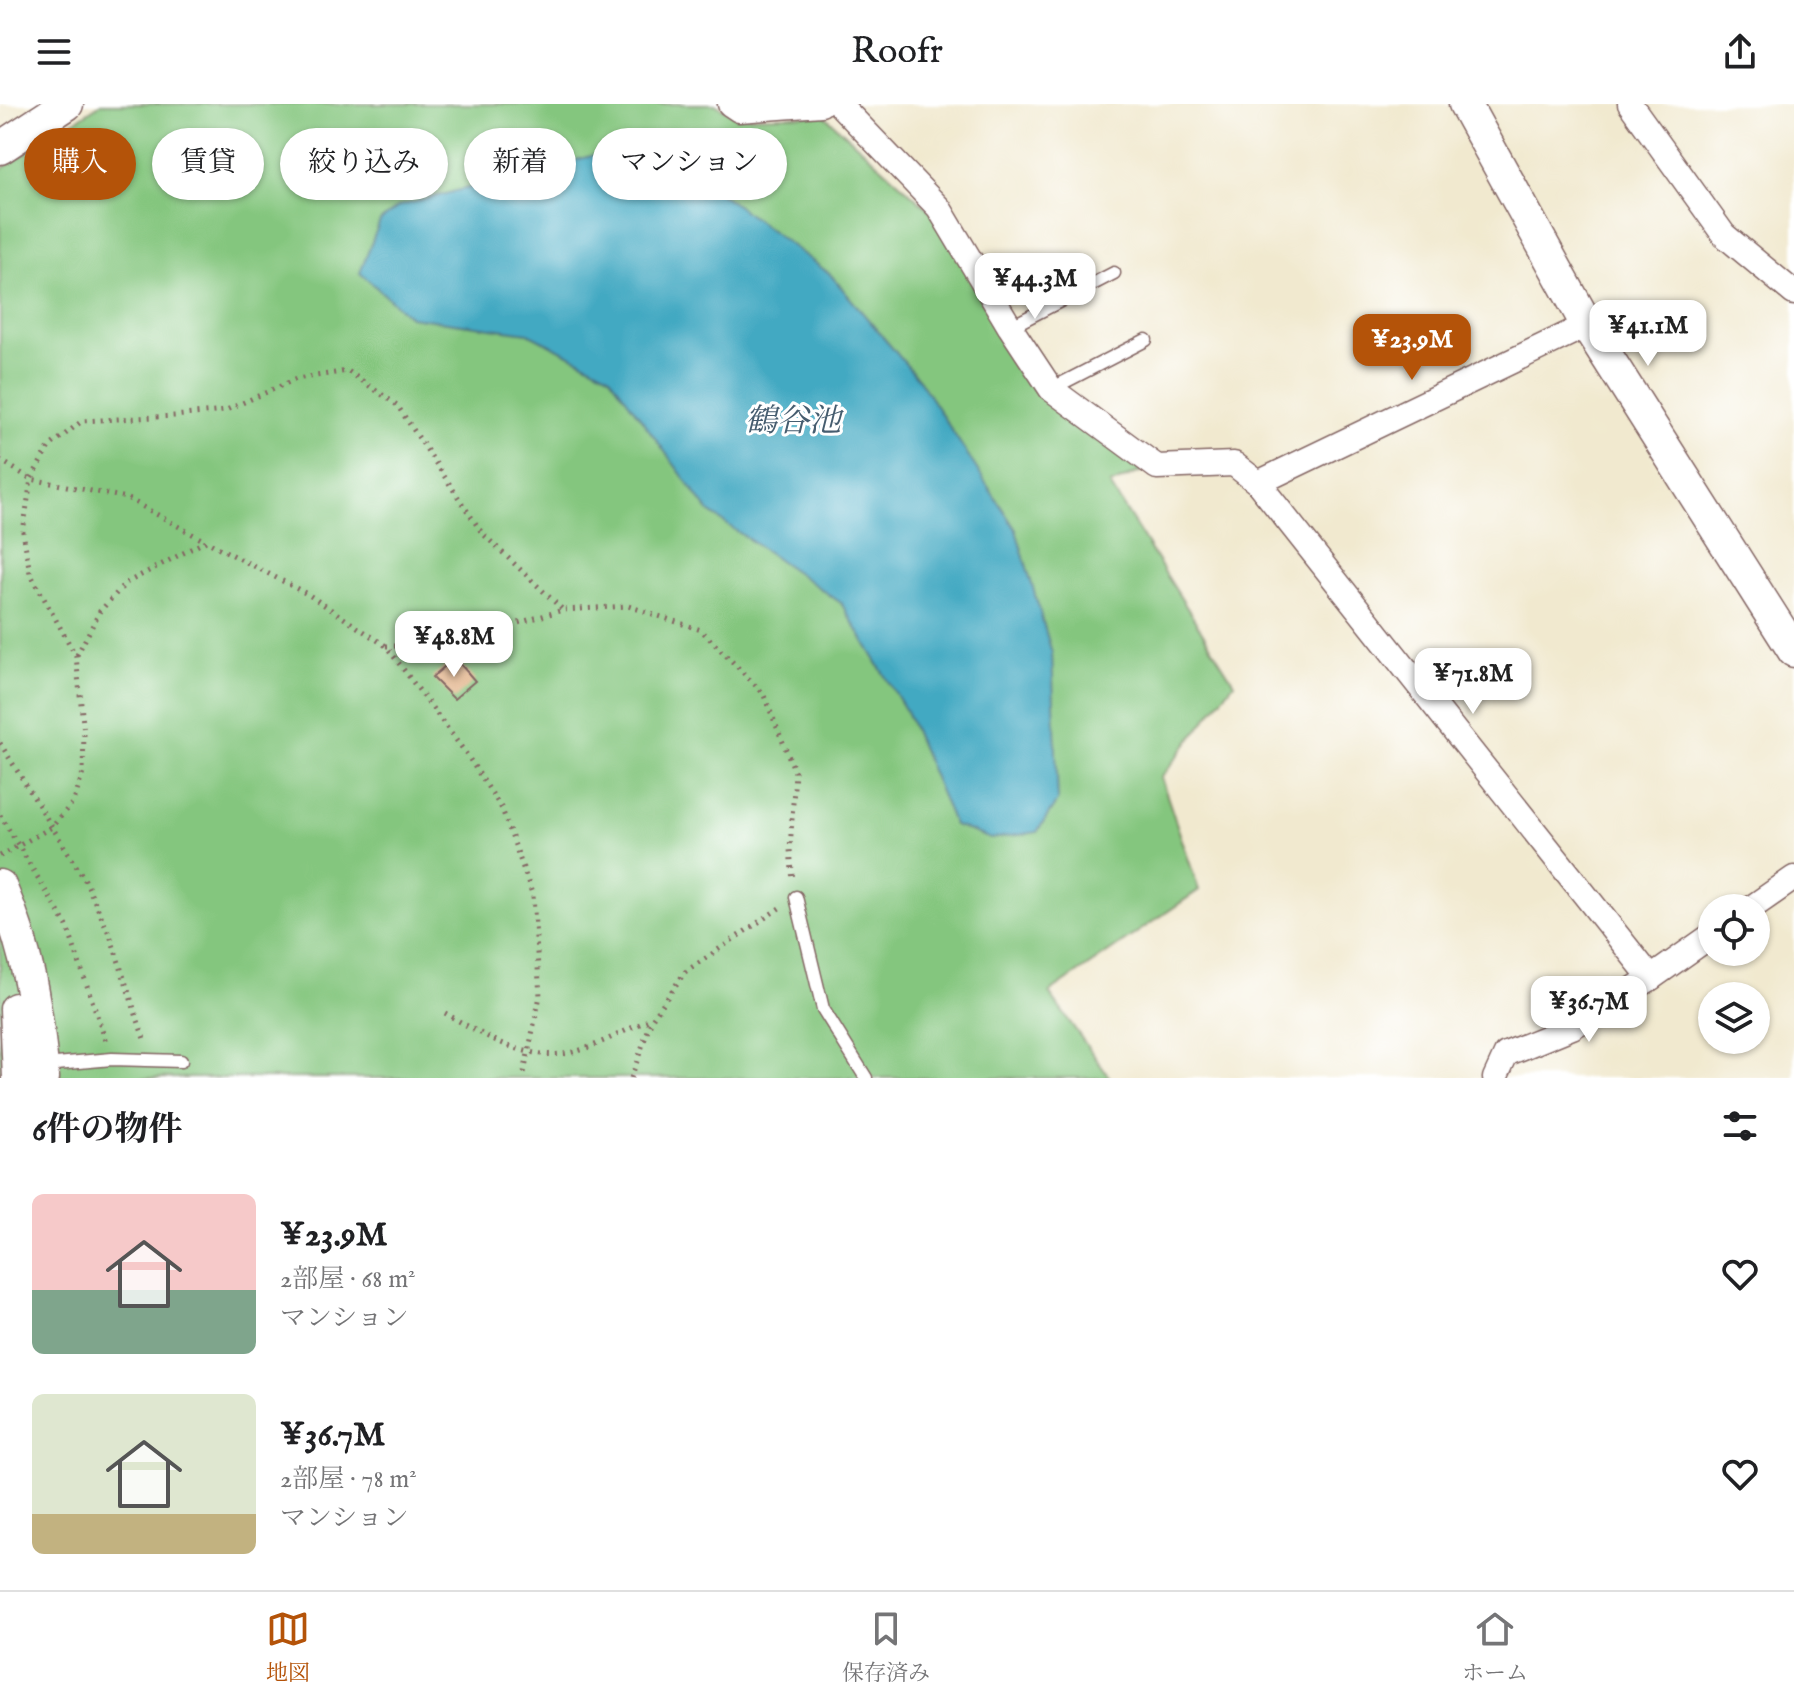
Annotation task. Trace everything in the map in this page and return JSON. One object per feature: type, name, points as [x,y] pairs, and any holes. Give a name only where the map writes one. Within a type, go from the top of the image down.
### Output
[{"type":"street","points":[[0,148],[67,104]]},
{"type":"street","points":[[730,104],[739,110],[821,104]]},
{"type":"street","points":[[839,104],[939,208],[1051,389],[1157,467],[1234,464],[1258,483],[1651,978]]},
{"type":"street","points":[[1465,104],[1587,325],[1794,651]]},
{"type":"street","points":[[1630,104],[1724,235],[1794,293]]},
{"type":"street","points":[[1258,483],[1587,325]]},
{"type":"street","points":[[1770,895],[1794,878]]},
{"type":"street","points":[[0,886],[14,917],[37,1009],[30,1072]]},
{"type":"street","points":[[0,941],[6,956],[30,1072]]},
{"type":"street","points":[[1495,1078],[1506,1054],[1572,1027],[1698,945]]},
{"type":"lane","points":[[1010,327],[1114,273]]},
{"type":"lane","points":[[1051,389],[1146,340]]},
{"type":"lane","points":[[796,897],[823,1009],[866,1078]]},
{"type":"lane","points":[[30,1072],[112,1059],[181,1061]]},
{"type":"path","points":[[6,854],[52,827],[74,801],[83,773],[84,733],[76,656],[30,573],[23,532],[31,479],[49,447],[82,421],[224,411],[296,379],[348,371],[397,405],[482,533],[563,610]]},
{"type":"path","points":[[0,460],[31,479],[127,498],[309,595],[386,646],[465,752],[502,809],[533,896],[540,996],[523,1078]]},
{"type":"path","points":[[76,656],[100,611],[126,583],[206,541]]},
{"type":"path","points":[[386,646],[438,646],[563,610],[628,606],[701,630],[763,693],[795,772],[790,850],[796,897],[685,972],[652,1019],[631,1078]]},
{"type":"path","points":[[0,743],[85,880],[111,938],[150,1058]]},
{"type":"path","points":[[0,815],[67,926],[112,1059]]},
{"type":"path","points":[[445,1013],[493,1041],[530,1053],[569,1053],[652,1019]]},
{"type":"green space","points":[[101,104],[715,104],[737,117],[824,115],[934,214],[1076,420],[1142,471],[1110,485],[1234,683],[1161,778],[1199,890],[1049,993],[1110,1078],[0,1078],[0,170],[24,154],[24,200],[136,200],[136,128],[64,128]]},
{"type":"water","name":"鶴谷池","points":[[592,156],[592,200],[729,200],[830,274],[920,381],[1016,530],[1052,653],[1058,800],[1037,832],[991,839],[954,825],[906,711],[841,603],[709,512],[609,375],[528,333],[410,317],[360,273],[380,221],[399,206],[422,200],[448,200],[448,193],[464,189],[464,200],[576,200],[576,160]]},
{"type":"building","points":[[455,658],[475,681],[454,699],[432,677]]}]
